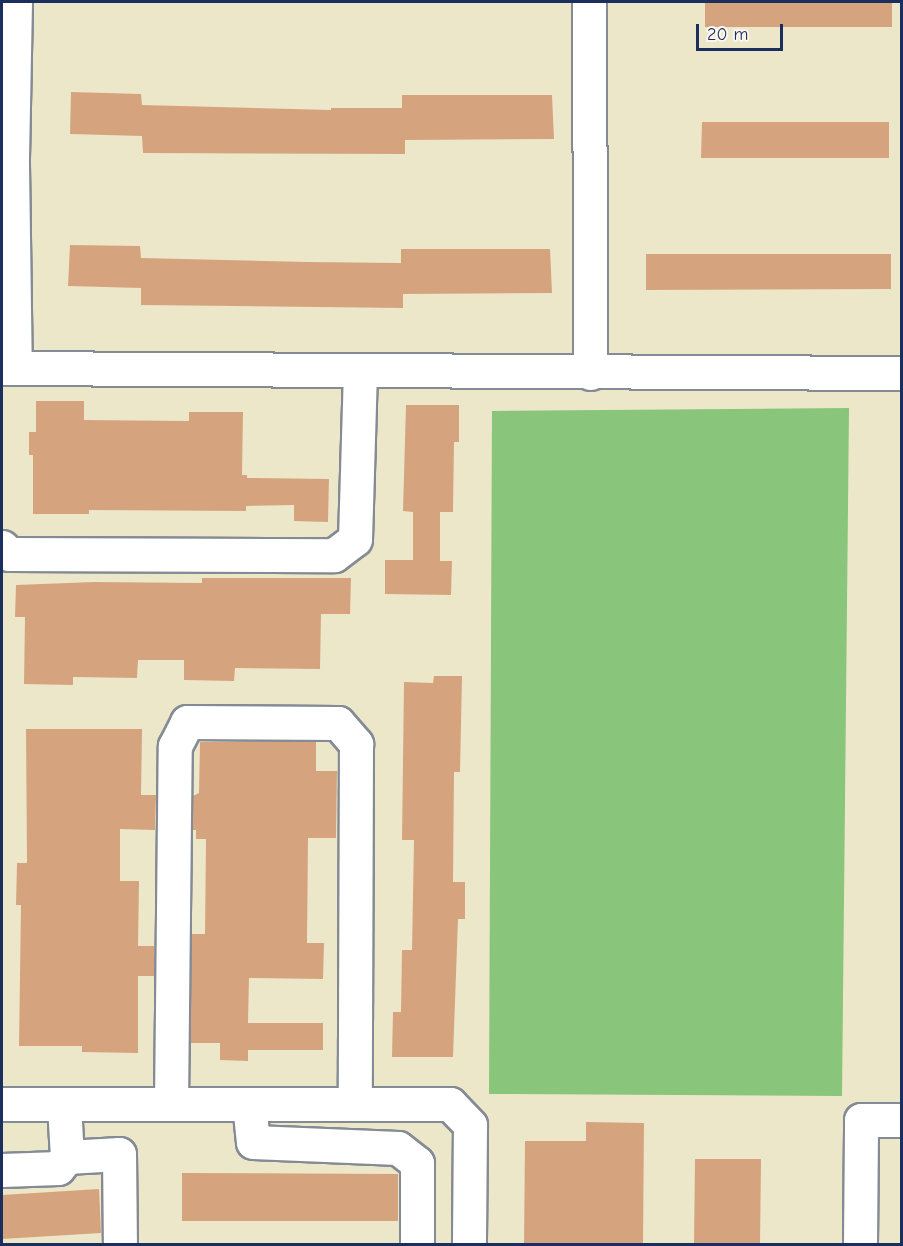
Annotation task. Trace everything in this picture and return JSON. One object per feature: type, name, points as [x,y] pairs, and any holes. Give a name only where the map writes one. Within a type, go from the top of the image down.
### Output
[{"type":"street","points":[[15,2],[7,165],[8,368],[902,373]]},
{"type":"street","points":[[589,2],[590,373]]},
{"type":"street","points":[[2,547],[9,554],[334,555],[355,539],[360,370]]},
{"type":"street","points":[[171,1104],[175,746],[187,722],[338,723],[356,744],[356,1104]]},
{"type":"street","points":[[2,1104],[450,1104],[470,1125],[469,1245]]},
{"type":"street","points":[[2,1170],[58,1168],[67,1157],[64,1104]]},
{"type":"street","points":[[249,1104],[253,1142],[398,1148],[417,1163],[417,1245]]},
{"type":"street","points":[[860,1245],[861,1120],[902,1120]]},
{"type":"street","points":[[67,1157],[118,1154],[120,1245]]},
{"type":"green space","points":[[849,408],[842,1096],[489,1094],[492,411]]},
{"type":"building","points":[[705,2],[892,2],[892,27],[705,27]]},
{"type":"building","points":[[71,92],[141,94],[142,105],[331,110],[331,108],[402,108],[402,95],[552,95],[554,139],[405,140],[405,154],[143,153],[142,136],[70,134]]},
{"type":"building","points":[[702,122],[889,122],[889,158],[701,158]]},
{"type":"building","points":[[70,245],[140,246],[141,258],[401,263],[401,249],[550,249],[552,293],[403,294],[403,308],[141,305],[141,288],[68,286]]},
{"type":"building","points":[[646,254],[891,254],[891,289],[646,290]]},
{"type":"building","points":[[36,401],[84,401],[84,420],[189,421],[189,412],[243,412],[242,475],[247,475],[247,478],[329,479],[328,522],[294,521],[294,505],[246,506],[246,511],[89,510],[89,514],[33,514],[33,455],[29,455],[29,432],[36,432]]},
{"type":"building","points":[[406,405],[459,405],[459,442],[454,442],[453,512],[440,512],[440,561],[452,561],[451,595],[385,594],[385,560],[413,560],[413,512],[403,511]]},
{"type":"building","points":[[202,578],[351,578],[350,614],[321,614],[320,669],[235,668],[234,681],[184,680],[184,660],[138,660],[137,678],[73,677],[73,685],[24,684],[25,617],[15,617],[16,585],[94,582],[202,583]]},
{"type":"building","points":[[434,676],[462,676],[460,772],[454,772],[453,882],[465,882],[465,919],[458,919],[453,1057],[392,1057],[393,1012],[401,1012],[402,950],[412,950],[414,840],[402,840],[404,682],[433,683]]},
{"type":"building","points":[[26,729],[142,729],[141,795],[156,795],[155,830],[120,829],[120,881],[139,881],[138,946],[154,946],[154,976],[138,976],[138,1053],[82,1052],[82,1046],[19,1046],[21,905],[16,905],[17,863],[27,863]]},
{"type":"building","points":[[200,742],[316,742],[316,771],[337,771],[336,838],[308,838],[307,943],[324,943],[323,979],[249,978],[248,1023],[323,1023],[323,1050],[248,1050],[248,1061],[220,1060],[220,1043],[190,1043],[192,934],[205,934],[206,839],[196,839],[196,830],[193,830],[193,796],[199,793]]},
{"type":"building","points":[[586,1122],[644,1123],[643,1245],[524,1245],[525,1141],[586,1141]]},
{"type":"building","points":[[695,1159],[761,1159],[760,1245],[694,1245]]},
{"type":"building","points":[[182,1173],[398,1174],[398,1221],[182,1221]]},
{"type":"building","points":[[99,1189],[101,1233],[2,1239],[2,1195]]}]
